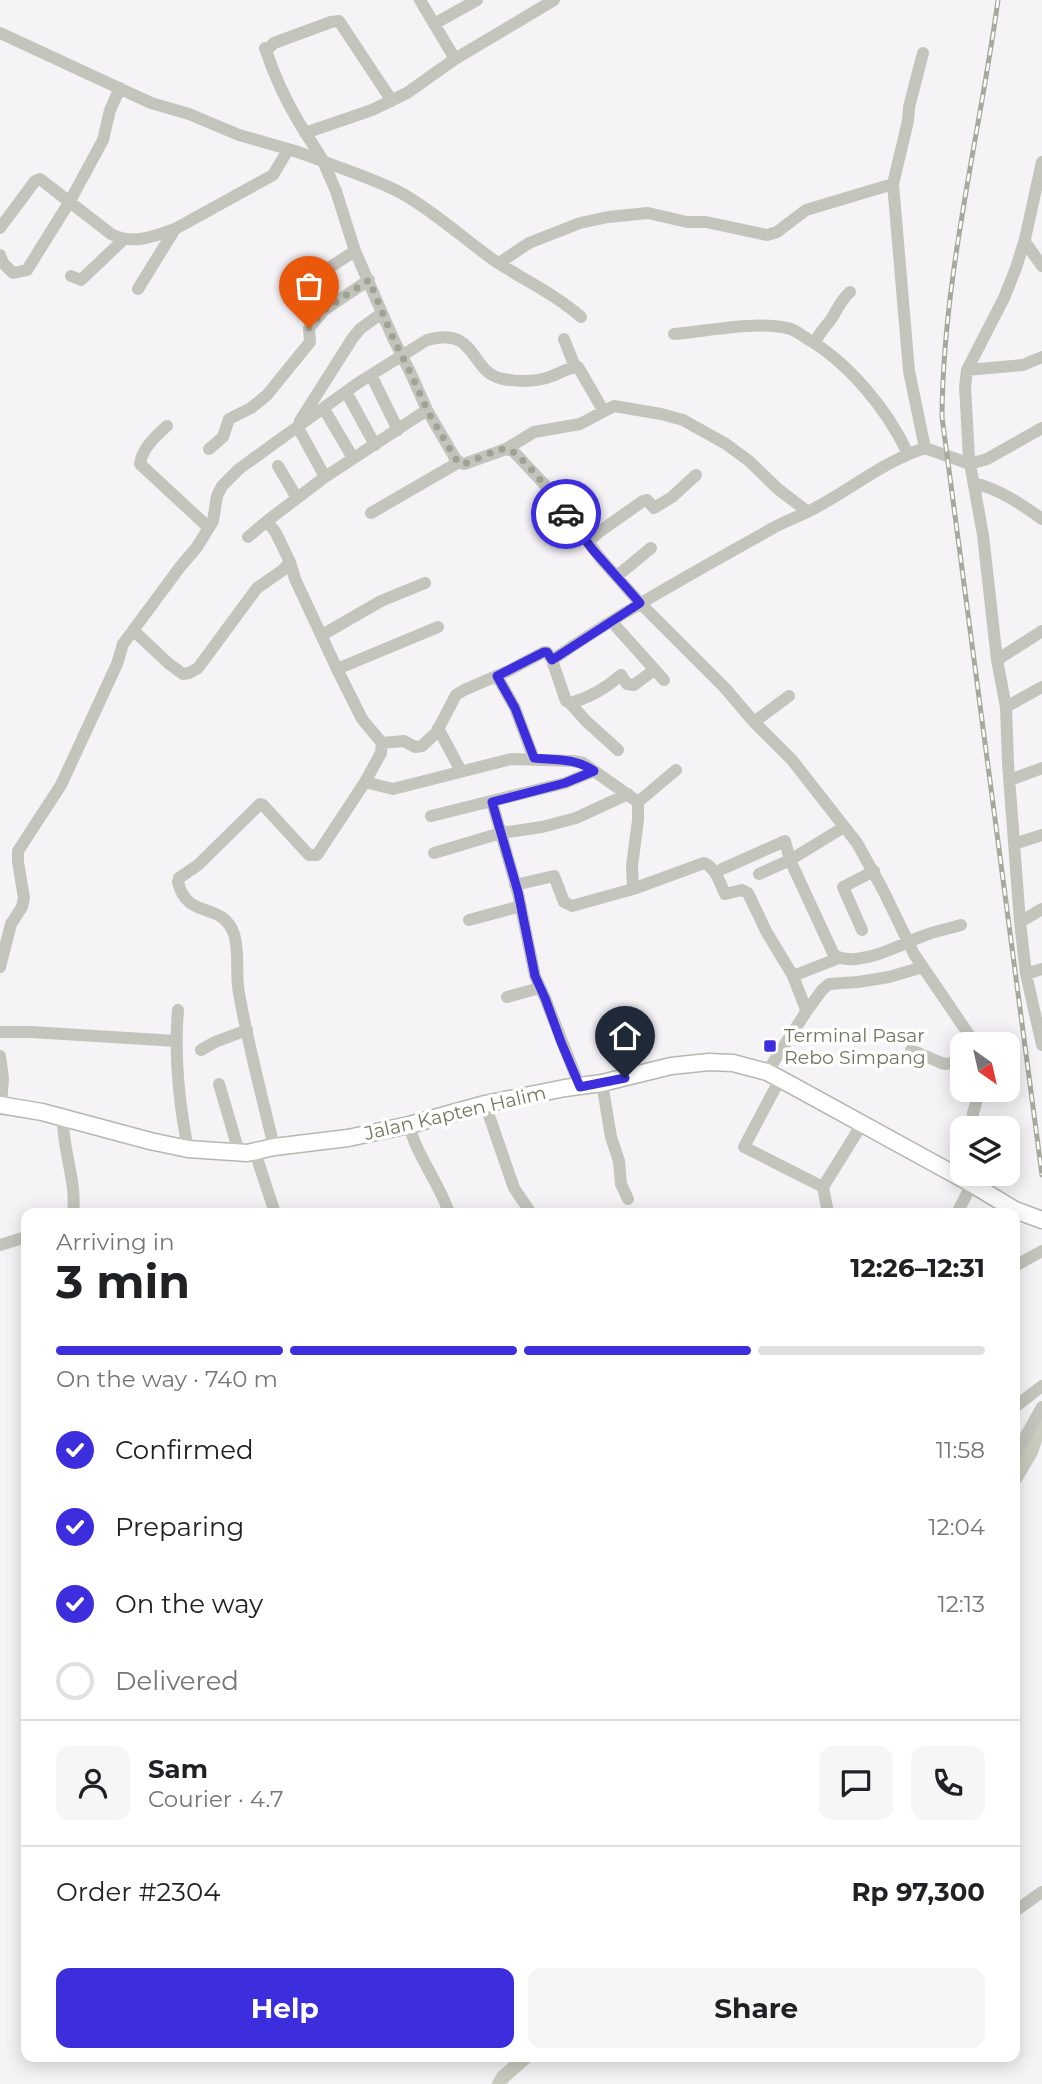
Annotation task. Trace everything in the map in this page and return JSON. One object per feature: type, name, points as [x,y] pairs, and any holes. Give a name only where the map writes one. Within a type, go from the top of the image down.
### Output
[{"type":"main road","name":"Jalan Kapten Halim","points":[[0,1105],[188,1149],[247,1152],[348,1138],[485,1104],[602,1083],[671,1066],[709,1062],[740,1064],[774,1075],[950,1170]]},
{"type":"main road","name":"Jalan Kapten Halim","points":[[979,1186],[1012,1208]]},
{"type":"main road","name":"Jalan Kapten Halim","points":[[1020,1212],[1042,1220]]},
{"type":"street","points":[[420,0],[455,59]]},
{"type":"street","points":[[435,24],[477,0]]},
{"type":"street","points":[[305,133],[407,93],[455,59],[554,0]]},
{"type":"street","points":[[392,101],[339,21],[265,48],[280,85],[323,161],[336,191],[355,251],[427,410],[459,463]]},
{"type":"street","points":[[0,33],[159,106],[189,114],[239,135],[323,161],[377,182],[403,195],[446,223],[499,263],[562,301],[581,317]]},
{"type":"street","points":[[923,53],[893,184],[909,371],[925,449]]},
{"type":"street","points":[[0,255],[3,263],[13,273],[27,270],[70,201],[103,140],[110,110],[120,88]]},
{"type":"street","points":[[0,229],[35,181],[40,180],[111,234],[123,240],[151,238],[175,229],[273,175],[288,150]]},
{"type":"street","points":[[1042,162],[1037,209],[1026,244],[1004,298],[967,370],[965,387],[970,464],[985,546],[997,660],[1006,707],[1014,844],[1026,974],[1033,1007],[1040,1018],[1042,1045]]},
{"type":"street","points":[[499,263],[529,243],[580,223],[608,217],[648,213],[767,235],[777,232],[806,210],[893,184]]},
{"type":"street","points":[[138,289],[175,229]]},
{"type":"street","points":[[71,276],[81,280],[123,240]]},
{"type":"street","points":[[1026,244],[1038,251],[1042,249]]},
{"type":"street","points":[[1026,244],[1042,266]]},
{"type":"street","points":[[324,310],[304,284],[355,251]]},
{"type":"street","points":[[209,449],[223,437],[229,419],[251,408],[267,395],[310,342],[309,328],[324,310],[369,280]]},
{"type":"street","points":[[815,343],[818,333],[850,292]]},
{"type":"street","points":[[299,430],[352,340],[382,313]]},
{"type":"street","points":[[674,334],[767,326],[790,328],[815,343],[860,382],[885,414],[908,454]]},
{"type":"street","points":[[0,967],[11,924],[22,907],[24,898],[18,850],[61,785],[117,664],[123,644],[197,547],[213,521],[217,496],[222,486],[239,469],[299,430],[358,383],[427,340],[455,337],[462,341],[487,371],[501,379],[535,381],[575,367]]},
{"type":"street","points":[[564,340],[575,367],[581,371],[603,410]]},
{"type":"street","points":[[967,370],[1023,365],[1042,357]]},
{"type":"street","points":[[374,381],[398,430]]},
{"type":"street","points":[[350,399],[375,445]]},
{"type":"street","points":[[371,513],[459,463],[464,464],[506,449],[534,432],[580,424],[614,406],[683,420],[709,434],[749,461],[778,489],[808,512]]},
{"type":"street","points":[[248,537],[325,477],[427,410]]},
{"type":"street","points":[[327,414],[353,458]]},
{"type":"street","points":[[167,426],[154,438],[140,464],[208,527]]},
{"type":"street","points":[[552,660],[640,603],[774,528],[808,512],[908,454],[925,449],[970,464],[987,459],[1042,428]]},
{"type":"street","points":[[299,430],[325,477]]},
{"type":"street","points":[[506,449],[513,451],[546,486],[593,550],[640,603],[726,688],[754,722],[792,760],[857,843],[908,943],[967,1032]]},
{"type":"street","points":[[278,466],[297,498]]},
{"type":"street","points":[[588,542],[643,501],[647,499],[654,508],[696,475]]},
{"type":"street","points":[[974,483],[989,487],[1020,503],[1042,519]]},
{"type":"street","points":[[267,521],[290,562],[295,579],[362,719],[382,743],[381,753],[365,782],[317,855],[309,855],[260,804],[198,865],[179,878],[179,888],[186,900],[196,908],[225,918],[233,932],[237,951],[237,982],[274,1147]]},
{"type":"street","points":[[617,576],[651,548]]},
{"type":"street","points":[[133,630],[168,663],[183,674],[189,674],[208,656],[257,588],[290,562]]},
{"type":"street","points":[[322,635],[381,601],[425,583]]},
{"type":"street","points":[[612,622],[664,680]]},
{"type":"street","points":[[337,669],[438,627]]},
{"type":"street","points":[[997,660],[1042,631]]},
{"type":"street","points":[[382,743],[404,741],[419,747],[428,741],[438,728],[456,695],[547,652],[566,701],[618,750]]},
{"type":"street","points":[[570,703],[601,691],[621,676],[627,684],[634,685],[654,670]]},
{"type":"street","points":[[497,676],[515,708],[534,758]]},
{"type":"street","points":[[1006,707],[1040,692]]},
{"type":"street","points":[[754,722],[789,696]]},
{"type":"street","points":[[438,728],[461,771]]},
{"type":"street","points":[[365,782],[393,789],[511,759],[534,758],[583,763],[633,798],[638,820],[632,890]]},
{"type":"street","points":[[1010,780],[1042,768]]},
{"type":"street","points":[[434,853],[501,833],[542,827],[576,818],[633,798],[676,770]]},
{"type":"street","points":[[430,816],[565,783],[594,771]]},
{"type":"street","points":[[492,802],[516,885],[535,976],[580,1087]]},
{"type":"street","points":[[759,874],[790,860],[844,827]]},
{"type":"street","points":[[1014,844],[1042,835]]},
{"type":"street","points":[[722,869],[785,841],[793,869],[834,956],[839,958]]},
{"type":"street","points":[[516,885],[554,876],[564,902],[572,906],[632,890],[707,863],[726,894],[742,890],[750,896],[766,931],[793,976],[806,1012]]},
{"type":"street","points":[[862,930],[843,887],[874,872]]},
{"type":"street","points":[[470,920],[521,906]]},
{"type":"street","points":[[1020,922],[1042,909]]},
{"type":"street","points":[[793,976],[839,958],[878,954],[924,935],[961,925]]},
{"type":"street","points":[[823,1187],[744,1147],[774,1075],[806,1012],[822,990],[830,984],[889,977],[923,968]]},
{"type":"street","points":[[1026,974],[1042,969]]},
{"type":"street","points":[[507,997],[540,988]]},
{"type":"street","points":[[178,1010],[176,1041],[180,1108],[188,1149]]},
{"type":"street","points":[[201,1050],[247,1030]]},
{"type":"street","points":[[0,1032],[176,1041]]},
{"type":"street","points":[[911,1049],[944,1064],[950,1063]]},
{"type":"street","points":[[0,1056],[3,1078],[0,1105]]},
{"type":"street","points":[[602,1083],[611,1137],[619,1161],[621,1184],[628,1199]]},
{"type":"street","points":[[219,1084],[273,1208]]},
{"type":"street","points":[[485,1104],[514,1188],[528,1208]]},
{"type":"street","points":[[63,1118],[73,1208]]},
{"type":"street","points":[[827,1208],[823,1187],[862,1124]]},
{"type":"street","points":[[409,1125],[413,1143],[447,1208]]},
{"type":"street","points":[[959,1208],[968,1186]]},
{"type":"street","points":[[0,1245],[21,1239]]},
{"type":"street","points":[[1020,1263],[1042,1251]]},
{"type":"street","points":[[1020,1401],[1042,1386]]},
{"type":"street","points":[[1020,1446],[1042,1407]]},
{"type":"street","points":[[1020,1907],[1042,1892]]},
{"type":"waterway","points":[[1020,1471],[1031,1452],[1042,1418]]},
{"type":"waterway","points":[[499,2084],[520,2062]]},
{"type":"railway","points":[[998,0],[948,312],[942,417],[1042,1175]]},
{"type":"way so far","points":[[309,328],[324,310],[369,280],[427,410],[459,463],[464,464],[506,449],[513,451],[546,486],[566,514]]},
{"type":"place","name":"Terminal Pasar Rebo Simpang","points":[[770,1046]]},
{"type":"route","points":[[566,514],[593,550],[640,603],[552,660],[547,652],[544,652],[497,676],[515,708],[534,758],[583,763],[594,771],[565,783],[492,802],[518,892],[535,976],[580,1087],[625,1078]]}]
